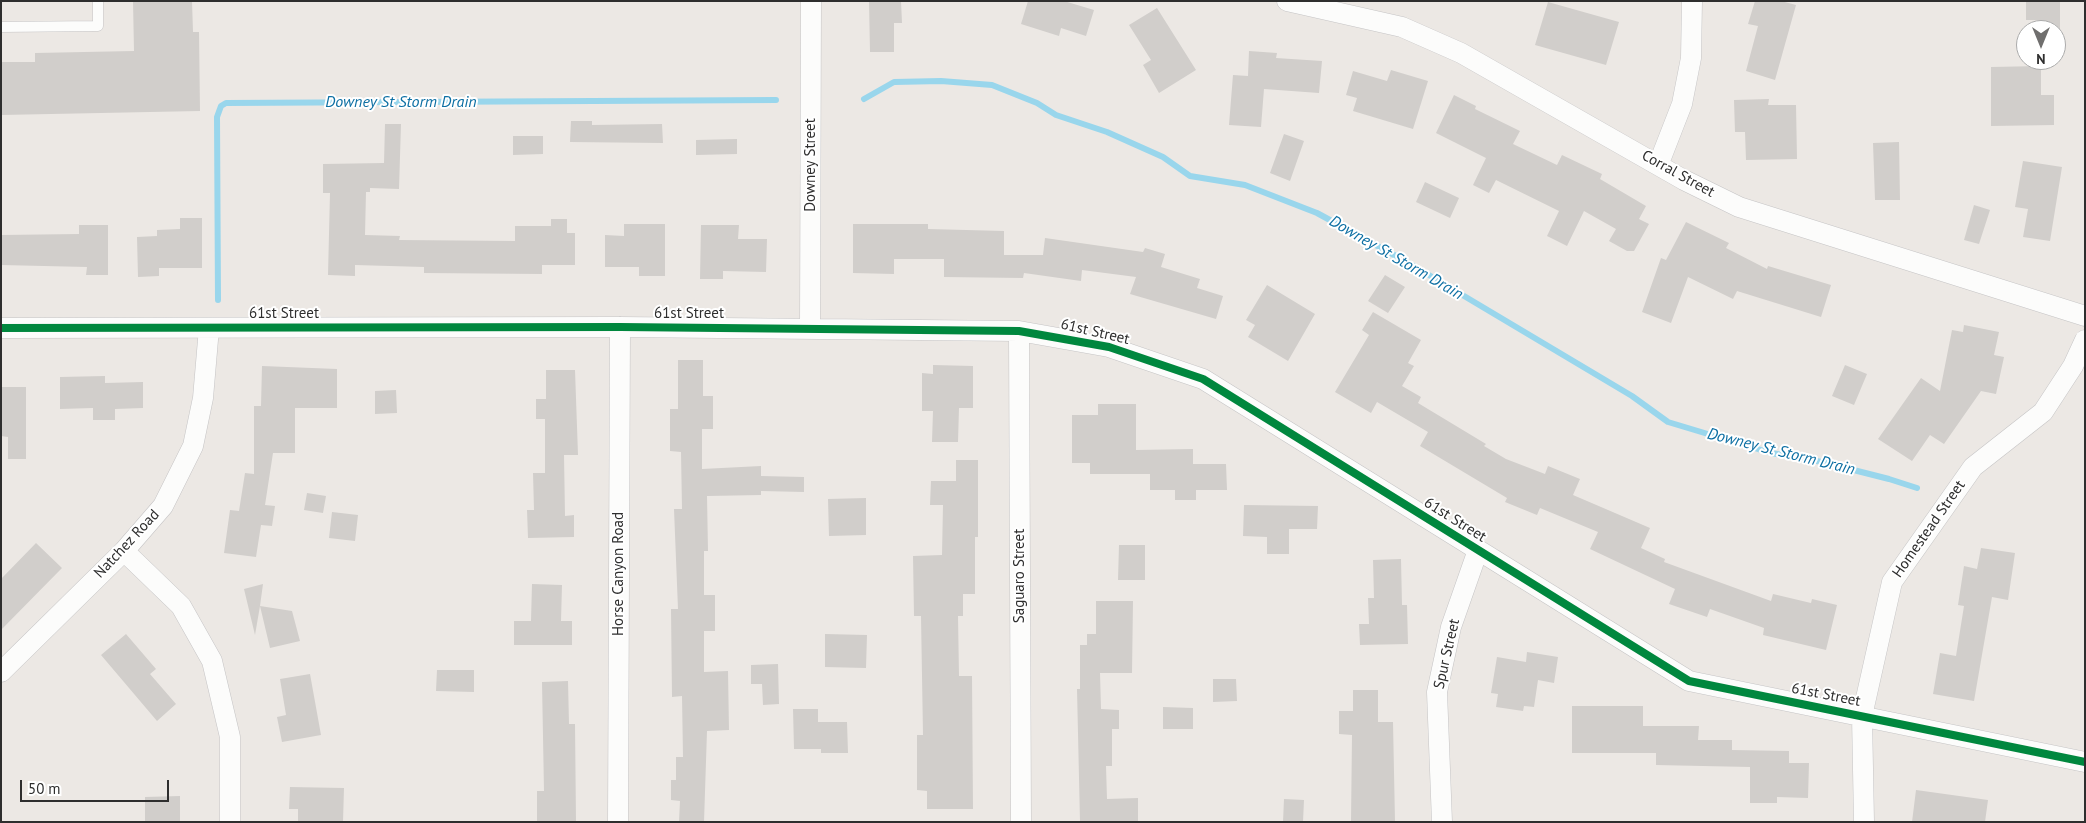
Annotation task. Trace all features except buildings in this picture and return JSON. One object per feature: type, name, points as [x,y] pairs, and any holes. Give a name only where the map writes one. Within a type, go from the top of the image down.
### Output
[{"type":"street","name":"Downey Street","points":[[810,328],[811,1]]},
{"type":"street","name":"Corral Street","points":[[1287,1],[1402,27],[1461,52],[1659,163],[1684,180],[1739,207],[2085,316]]},
{"type":"street","points":[[1659,163],[1682,104],[1691,58],[1692,1]]},
{"type":"street","name":"61st Street","points":[[1,328],[620,327],[1019,330],[1109,347],[1202,379],[1689,681],[2085,762]]},
{"type":"street","name":"Horse Canyon Road","points":[[618,822],[620,327]]},
{"type":"street","name":"Natchez Road","points":[[1,672],[124,550],[163,506],[193,446],[203,398],[209,328]]},
{"type":"street","name":"Saguaro Street","points":[[1019,330],[1021,822]]},
{"type":"street","name":"Homestead Street","points":[[1864,822],[1862,716],[1892,582],[1973,467],[2043,412],[2073,366],[2085,340]]},
{"type":"street","points":[[124,550],[181,606],[212,660],[230,737],[230,822]]},
{"type":"street","name":"Spur Street","points":[[1442,822],[1437,692],[1451,627],[1478,550]]},
{"type":"lane","points":[[1,27],[98,26],[98,1]]},
{"type":"waterway","name":"Downey St Storm Drain","points":[[864,99],[894,82],[941,81],[992,85],[1037,103],[1056,115],[1107,132],[1163,157],[1190,176],[1245,185],[1317,213],[1407,262],[1632,396],[1668,422],[1771,453],[1822,462],[1917,488]]},
{"type":"waterway","name":"Downey St Storm Drain","points":[[218,300],[217,117],[221,106],[226,103],[776,100]]},
{"type":"cycle path","points":[[1,328],[620,327],[1019,331],[1109,347],[1203,379],[1689,681],[2085,762]]}]
